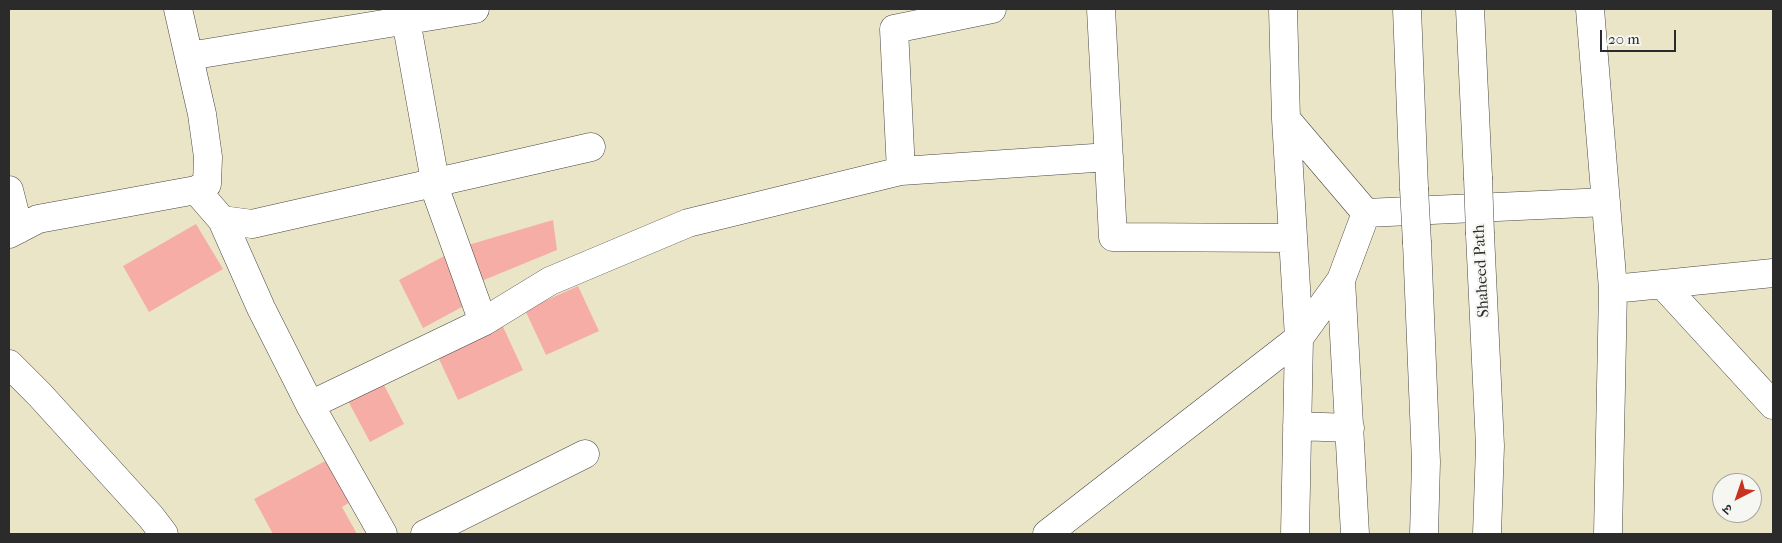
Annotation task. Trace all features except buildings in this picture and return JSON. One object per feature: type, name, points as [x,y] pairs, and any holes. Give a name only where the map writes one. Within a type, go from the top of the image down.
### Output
[{"type":"main road","points":[[9,190],[14,232],[38,219],[196,190],[207,184],[208,157],[202,114],[178,9]]},
{"type":"main road","points":[[189,56],[405,15],[475,9]]},
{"type":"main road","points":[[901,171],[894,29],[993,9]]},
{"type":"main road","points":[[1101,9],[1113,237],[1293,238]]},
{"type":"main road","points":[[1283,9],[1286,119],[1299,338],[1295,534]]},
{"type":"main road","points":[[1407,9],[1426,462],[1424,534]]},
{"type":"main road","name":"Shaheed Path","points":[[1470,9],[1490,446],[1487,534]]},
{"type":"main road","points":[[1590,9],[1613,289],[1608,534]]},
{"type":"main road","points":[[405,15],[433,170],[433,183],[483,322]]},
{"type":"main road","points":[[1286,119],[1366,213]]},
{"type":"main road","points":[[222,220],[252,224],[592,147]]},
{"type":"main road","points":[[310,405],[483,322],[550,282],[688,223],[901,171],[1109,157]]},
{"type":"main road","points":[[196,190],[222,220],[260,308],[310,405],[383,534]]},
{"type":"main road","points":[[1366,213],[1606,202]]},
{"type":"main road","points":[[1047,534],[1299,338],[1341,280],[1366,213]]},
{"type":"main road","points":[[1613,289],[1773,273]]},
{"type":"main road","points":[[1341,280],[1355,534]]},
{"type":"main road","points":[[1662,284],[1773,404]]},
{"type":"main road","points":[[9,364],[47,402],[151,517],[164,534]]},
{"type":"main road","points":[[1297,426],[1350,428]]},
{"type":"main road","points":[[425,534],[585,454]]}]
